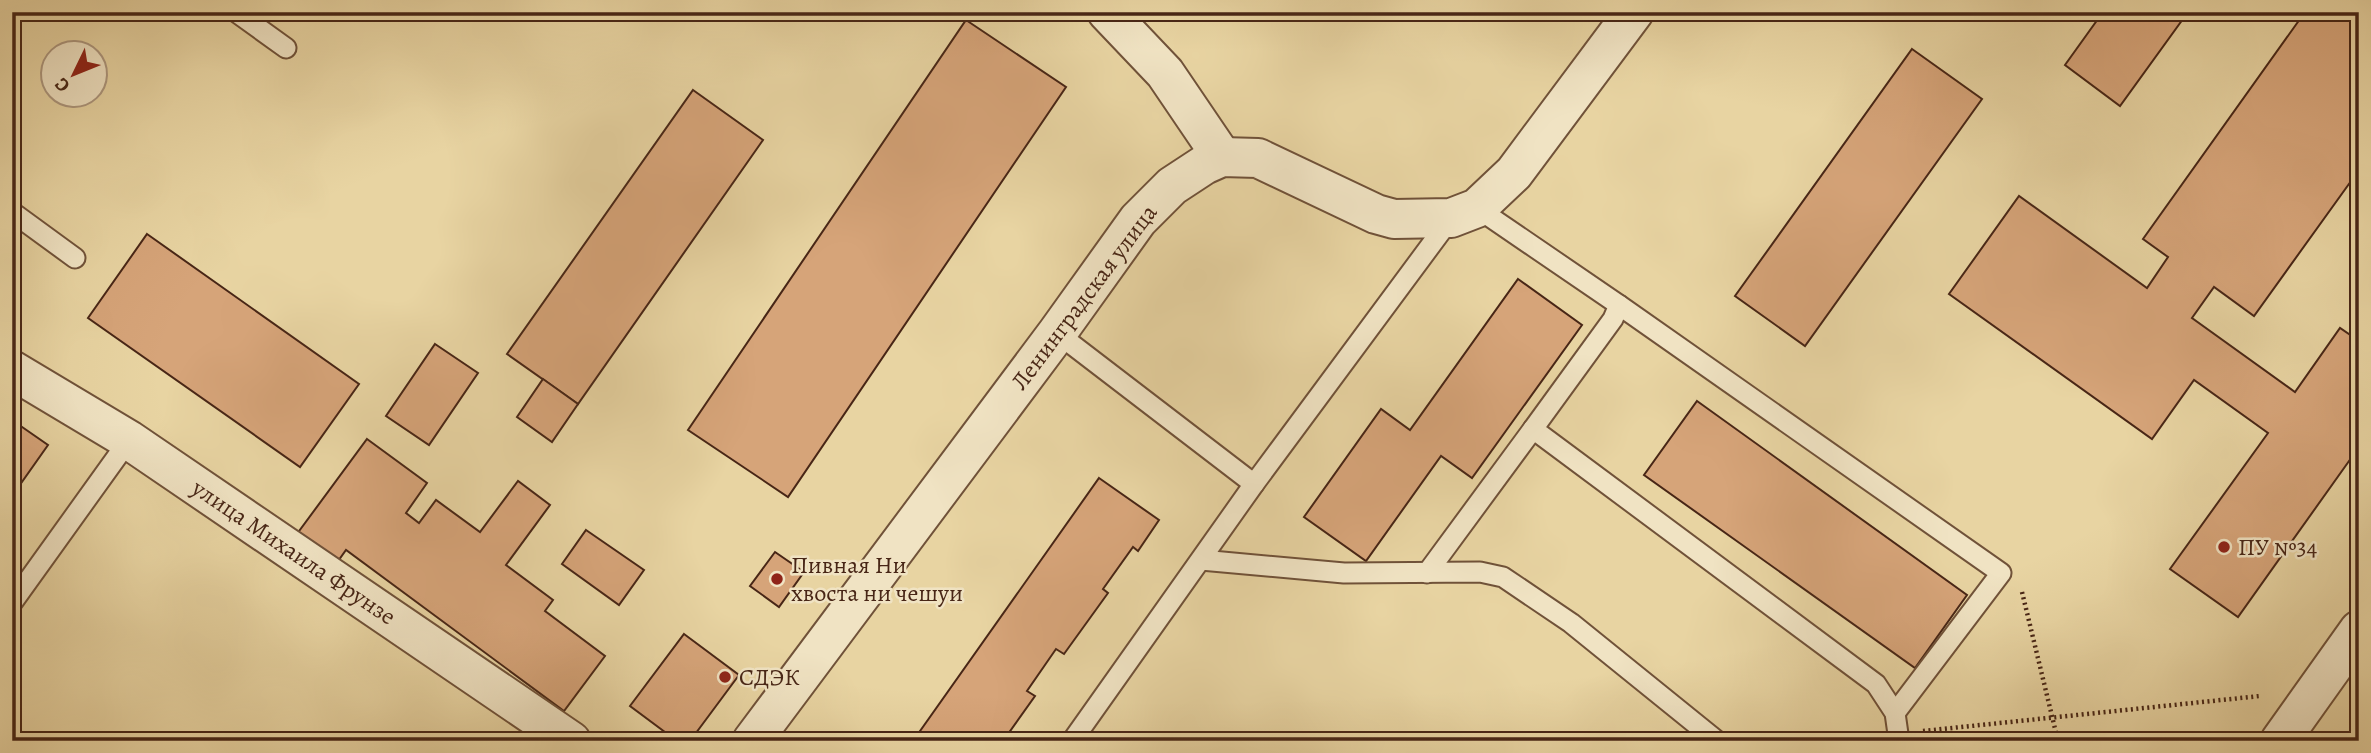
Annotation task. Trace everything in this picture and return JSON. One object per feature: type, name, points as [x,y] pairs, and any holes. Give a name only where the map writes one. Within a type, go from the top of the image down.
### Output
[{"type":"street","points":[[1107,12],[1165,74],[1222,158]]},
{"type":"street","points":[[1464,213],[1514,173],[1633,12]]},
{"type":"street","name":"Ленинградская улица","points":[[752,741],[1057,333],[1138,220],[1156,200],[1188,174],[1222,158],[1258,158],[1376,214],[1394,219],[1464,213]]},
{"type":"street","name":"улица Михаила Фрунзе","points":[[12,370],[128,440],[571,741]]},
{"type":"street","points":[[2280,741],[2359,630]]},
{"type":"lane","points":[[236,12],[286,48]]},
{"type":"lane","points":[[12,212],[75,258]]},
{"type":"lane","points":[[1072,741],[1254,484],[1464,213],[1619,305],[2001,573],[1895,713]]},
{"type":"lane","points":[[1427,573],[1613,319],[1619,305]]},
{"type":"lane","points":[[1057,333],[1254,484]]},
{"type":"lane","points":[[1533,429],[1876,684],[1895,713],[1899,737]]},
{"type":"lane","points":[[12,603],[128,440]]},
{"type":"lane","points":[[1201,560],[1344,573],[1480,572],[1503,577],[1571,623],[1717,741]]},
{"type":"path","points":[[2001,573],[2022,592],[2058,741]]},
{"type":"path","points":[[1899,737],[2260,696]]},
{"type":"building","points":[[2103,12],[2188,12],[2120,106],[2065,65]]},
{"type":"building","points":[[2305,12],[2359,12],[2359,170],[2254,316],[2214,287],[2192,318],[2295,392],[2340,328],[2359,341],[2359,447],[2238,617],[2170,569],[2268,433],[2194,380],[2152,439],[1949,294],[2019,196],[2147,288],[2168,257],[2143,239]]},
{"type":"building","points":[[966,20],[1066,87],[788,497],[688,430]]},
{"type":"building","points":[[1912,49],[1982,99],[1805,346],[1735,296]]},
{"type":"building","points":[[693,90],[763,140],[578,404],[507,354]]},
{"type":"building","points":[[147,234],[359,384],[300,467],[88,318]]},
{"type":"building","points":[[1518,279],[1582,325],[1472,478],[1441,456],[1366,561],[1304,517],[1381,409],[1410,430]]},
{"type":"building","points":[[435,344],[478,373],[429,445],[386,416]]},
{"type":"building","points":[[543,379],[578,404],[552,442],[517,417]]},
{"type":"building","points":[[1697,401],[1967,595],[1915,668],[1644,475]]},
{"type":"building","points":[[12,420],[48,445],[12,496]]},
{"type":"building","points":[[367,439],[427,483],[406,513],[419,523],[436,500],[480,532],[518,481],[550,505],[506,565],[553,600],[545,611],[605,656],[564,711],[346,550],[331,571],[291,542]]},
{"type":"building","points":[[1099,478],[1159,520],[1138,551],[1133,547],[1103,589],[1108,593],[1064,654],[1056,649],[1027,691],[1035,696],[1003,741],[913,741]]},
{"type":"building","points":[[586,530],[644,570],[619,605],[562,564]]},
{"type":"building","name":"Пивная Ни хвоста ни чешуи","points":[[775,552],[804,572],[779,607],[750,586]]},
{"type":"building","points":[[684,634],[739,675],[690,741],[677,741],[630,706]]},
{"type":"place","name":"ПУ №34","points":[[2224,547]]},
{"type":"place","name":"Пивная Ни хвоста ни чешуи","points":[[777,579]]},
{"type":"place","name":"СДЭК","points":[[725,677]]}]
